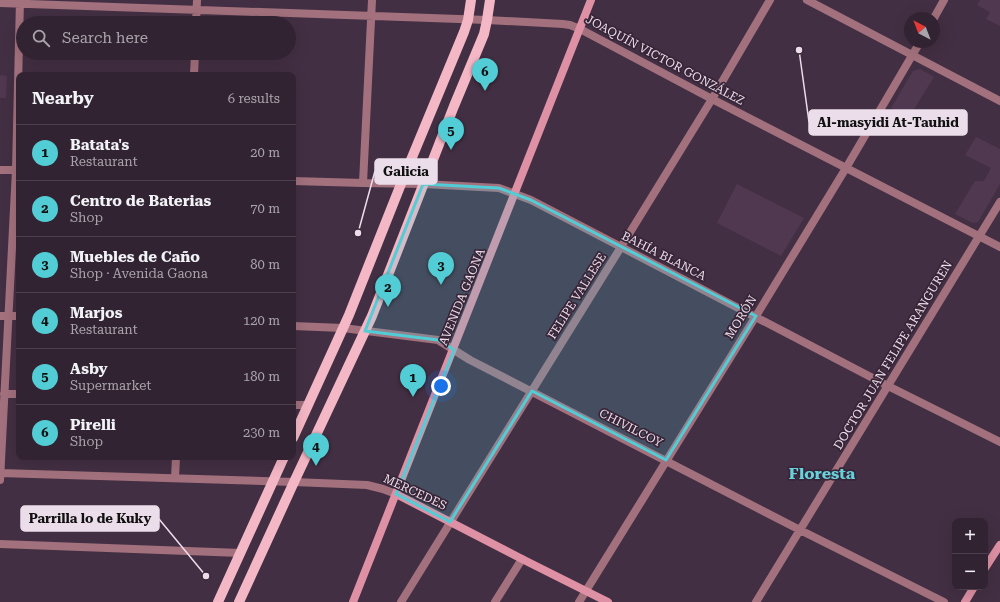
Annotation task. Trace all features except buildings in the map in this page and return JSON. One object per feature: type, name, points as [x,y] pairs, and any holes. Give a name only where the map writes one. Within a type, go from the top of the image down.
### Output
[{"type":"main road","points":[[296,431],[343,328],[464,32],[468,20],[471,0]]},
{"type":"main road","points":[[239,602],[376,305],[482,39],[490,0]]},
{"type":"main road","name":"AVENIDA GAONA","points":[[353,602],[454,350],[591,0]]},
{"type":"main road","points":[[218,602],[283,460]]},
{"type":"main road","name":"MERCEDES","points":[[396,494],[608,602]]},
{"type":"main road","points":[[988,563],[1000,545]]},
{"type":"main road","points":[[965,602],[972,590]]},
{"type":"street","points":[[197,0],[197,16]]},
{"type":"street","points":[[363,183],[372,0]]},
{"type":"street","name":"FELIPE VALLESE","points":[[402,602],[450,522],[621,248],[712,99],[770,0]]},
{"type":"street","points":[[807,0],[1000,100]]},
{"type":"street","points":[[937,12],[944,0]]},
{"type":"street","points":[[20,2],[20,16]]},
{"type":"street","name":"JOAQUÍN VICTOR GONZÁLEZ","points":[[0,3],[20,2],[371,17],[487,20],[570,25],[1000,247]]},
{"type":"street","name":"MORÓN","points":[[579,602],[756,316],[846,168],[916,48]]},
{"type":"street","points":[[19,60],[19,72]]},
{"type":"street","points":[[194,72],[195,60]]},
{"type":"street","points":[[0,170],[16,170]]},
{"type":"street","points":[[0,480],[4,394],[4,316],[16,181]]},
{"type":"street","name":"BAHÍA BLANCA","points":[[296,181],[423,184],[499,188],[531,200],[888,386],[1000,442]]},
{"type":"street","name":"DOCTOR JUAN FELIPE ARANGUREN","points":[[756,602],[1000,202]]},
{"type":"street","points":[[4,316],[16,316]]},
{"type":"street","name":"CHIVILCOY","points":[[296,326],[343,328],[438,340],[470,360],[800,530],[944,602]]},
{"type":"street","points":[[4,394],[16,394]]},
{"type":"street","points":[[296,405],[308,405]]},
{"type":"street","points":[[175,478],[176,460]]},
{"type":"street","name":"MERCEDES","points":[[0,473],[367,485],[396,494]]},
{"type":"street","points":[[0,544],[241,553]]},
{"type":"street","points":[[495,602],[522,559]]},
{"type":"highlighted area","points":[[423,184],[499,188],[531,200],[756,316],[666,460],[532,391],[450,522],[396,494],[454,350],[438,340],[365,331]]},
{"type":"shaded area","points":[[980,0],[1000,0],[1000,26],[986,19],[990,12],[977,5]]},
{"type":"shaded area","points":[[920,69],[934,77],[909,117],[891,108],[913,71]]},
{"type":"shaded area","points":[[0,75],[7,76],[6,98],[0,98]]},
{"type":"shaded area","points":[[976,137],[1000,149],[1000,184],[978,222],[973,223],[955,214],[975,181],[984,181],[991,168],[965,155]]},
{"type":"shaded area","points":[[737,184],[804,218],[781,256],[717,223]]},
{"type":"place","name":"Al-masyidi At-Tauhid","points":[[799,50]]},
{"type":"place","name":"Pirelli","points":[[485,91]]},
{"type":"place","name":"Asby","points":[[451,150]]},
{"type":"place","name":"Galicia","points":[[358,233]]},
{"type":"place","name":"Muebles de Caño","points":[[441,285]]},
{"type":"place","name":"Centro de Baterias","points":[[388,307]]},
{"type":"place","name":"Batata's","points":[[413,397]]},
{"type":"place","name":"Marjos","points":[[316,466]]},
{"type":"place","name":"Parrilla lo de Kuky","points":[[206,576]]},
{"type":"district","name":"Floresta","points":[[822,473]]}]
